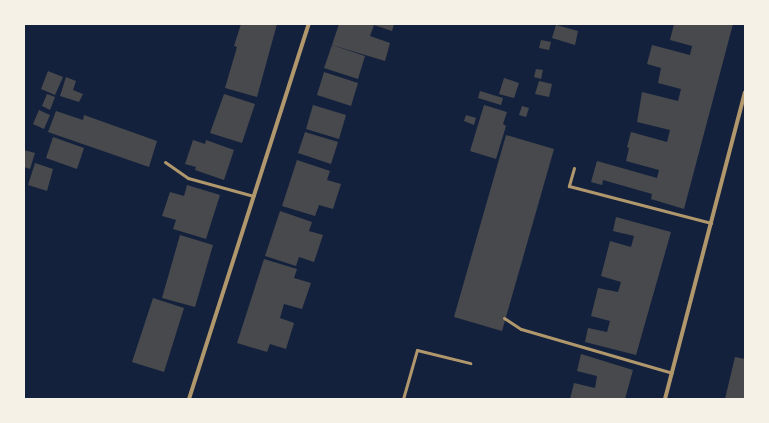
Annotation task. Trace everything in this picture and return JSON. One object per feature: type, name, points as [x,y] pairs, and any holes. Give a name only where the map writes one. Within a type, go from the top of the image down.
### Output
[{"type":"street","points":[[189,399],[309,24]]},
{"type":"street","points":[[665,399],[745,92]]},
{"type":"lane","points":[[165,162],[188,178],[254,196]]},
{"type":"lane","points":[[574,168],[569,186],[711,223]]},
{"type":"lane","points":[[504,318],[521,328],[672,373]]},
{"type":"lane","points":[[403,399],[417,350],[470,363]]},
{"type":"building","points":[[241,24],[277,24],[257,97],[225,88],[237,47],[234,46]]},
{"type":"building","points":[[339,24],[394,24],[392,31],[374,25],[370,36],[390,43],[385,61],[332,45]]},
{"type":"building","points":[[674,24],[733,24],[684,209],[651,199],[652,194],[603,180],[602,185],[591,182],[597,161],[657,178],[659,170],[626,161],[629,148],[627,147],[631,132],[667,142],[670,130],[637,122],[642,92],[678,101],[681,89],[658,83],[661,68],[647,64],[652,45],[690,55],[692,46],[670,40]]},
{"type":"building","points":[[556,25],[578,31],[575,45],[552,38]]},
{"type":"building","points":[[541,40],[551,42],[549,50],[539,48]]},
{"type":"building","points":[[332,45],[365,56],[358,79],[324,68]]},
{"type":"building","points":[[536,69],[543,70],[541,79],[534,77]]},
{"type":"building","points":[[48,71],[63,77],[55,95],[41,89]]},
{"type":"building","points":[[324,72],[358,83],[351,106],[317,95]]},
{"type":"building","points":[[66,77],[76,81],[73,90],[83,94],[79,102],[60,96]]},
{"type":"building","points":[[504,78],[519,83],[514,98],[499,94]]},
{"type":"building","points":[[539,81],[552,84],[549,97],[535,94]]},
{"type":"building","points":[[480,91],[503,98],[501,105],[478,98]]},
{"type":"building","points":[[47,94],[55,97],[50,110],[42,106]]},
{"type":"building","points":[[224,94],[255,104],[242,143],[210,133]]},
{"type":"building","points":[[313,105],[346,115],[339,139],[306,129]]},
{"type":"building","points":[[484,105],[507,112],[503,124],[506,126],[496,159],[470,151]]},
{"type":"building","points":[[522,106],[529,108],[526,117],[519,115]]},
{"type":"building","points":[[39,110],[50,115],[44,129],[33,124]]},
{"type":"building","points":[[56,111],[83,120],[84,115],[157,141],[149,167],[48,132]]},
{"type":"building","points":[[466,115],[476,118],[474,125],[464,121]]},
{"type":"building","points":[[305,132],[338,142],[331,164],[298,153]]},
{"type":"building","points":[[506,135],[554,149],[502,331],[454,317]]},
{"type":"building","points":[[53,137],[84,148],[77,169],[46,158]]},
{"type":"building","points":[[193,140],[205,144],[206,140],[234,150],[224,180],[195,170],[196,167],[185,164]]},
{"type":"building","points":[[24,150],[35,153],[30,169],[24,167]]},
{"type":"building","points":[[297,160],[330,171],[327,180],[341,184],[333,209],[319,205],[315,216],[282,206]]},
{"type":"building","points":[[35,163],[53,169],[47,191],[28,185]]},
{"type":"building","points":[[187,185],[220,195],[206,239],[173,229],[176,220],[162,216],[170,192],[184,196]]},
{"type":"building","points":[[280,211],[312,222],[309,231],[323,235],[314,262],[299,257],[296,266],[265,256]]},
{"type":"building","points":[[616,217],[671,232],[636,355],[585,342],[588,328],[607,332],[610,321],[591,316],[598,288],[618,292],[621,282],[601,276],[610,241],[631,247],[634,236],[613,231]]},
{"type":"building","points":[[180,235],[213,245],[195,307],[162,298]]},
{"type":"building","points":[[264,259],[297,269],[294,278],[311,283],[302,309],[284,304],[280,318],[294,323],[286,349],[270,344],[267,352],[237,343]]},
{"type":"building","points":[[153,298],[184,308],[164,372],[132,362]]},
{"type":"building","points":[[581,354],[633,370],[625,399],[570,399],[574,383],[595,388],[597,376],[577,371]]},
{"type":"building","points":[[735,357],[745,359],[745,399],[725,399]]}]
